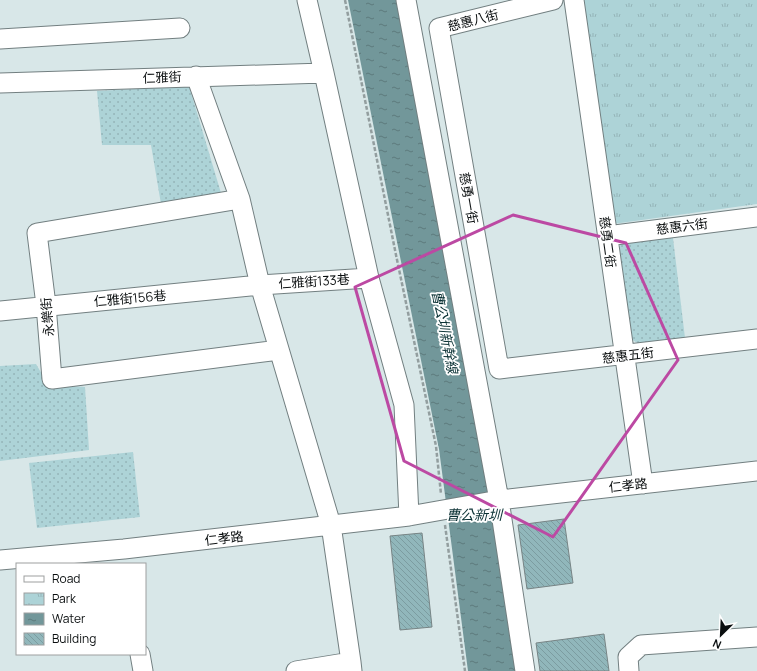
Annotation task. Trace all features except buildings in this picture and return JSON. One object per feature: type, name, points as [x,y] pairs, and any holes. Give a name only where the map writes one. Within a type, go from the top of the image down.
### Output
[{"type":"street","points":[[307,0],[368,278],[404,405],[409,516]]},
{"type":"street","points":[[406,0],[499,500],[525,671]]},
{"type":"street","name":"慈惠八街","points":[[440,28],[553,0]]},
{"type":"street","name":"慈勇二街","points":[[574,0],[642,484]]},
{"type":"street","points":[[0,39],[180,28]]},
{"type":"street","name":"慈勇一街","points":[[440,28],[499,369]]},
{"type":"street","name":"仁雅街","points":[[0,83],[324,73]]},
{"type":"street","points":[[196,76],[240,199],[260,285],[331,525],[352,667],[296,671]]},
{"type":"street","name":"永樂街","points":[[240,199],[37,233],[46,305],[52,379],[279,350]]},
{"type":"street","name":"慈惠六街","points":[[607,236],[757,217]]},
{"type":"street","name":"仁雅街133巷","points":[[260,285],[368,278]]},
{"type":"street","name":"仁雅街156巷","points":[[0,311],[46,305],[260,285]]},
{"type":"street","name":"慈惠五街","points":[[499,369],[757,339]]},
{"type":"street","name":"仁孝路","points":[[0,560],[126,557],[331,525],[409,516],[499,500],[757,471]]},
{"type":"street","points":[[629,671],[628,657],[641,645],[757,637]]},
{"type":"street","points":[[140,655],[143,671]]},
{"type":"path","points":[[345,0],[394,247],[436,446],[465,671]]},
{"type":"highlighted area","points":[[513,215],[626,243],[678,360],[553,537],[404,461],[355,287]]},
{"type":"green space","points":[[579,0],[757,0],[757,204],[613,224]]},
{"type":"green space","points":[[189,86],[221,193],[161,204],[151,145],[102,145],[97,91]]},
{"type":"green space","points":[[673,238],[685,338],[639,344],[631,339],[616,255],[621,243]]},
{"type":"green space","points":[[36,364],[46,381],[52,385],[85,387],[89,450],[0,461],[0,366]]},
{"type":"green space","points":[[133,452],[140,517],[37,528],[29,463]]},
{"type":"water","name":"曹公新圳","points":[[348,0],[402,0],[445,234],[518,671],[468,671],[439,449]]},
{"type":"water label","name":"曹公圳新幹線","points":[[445,332]]}]
